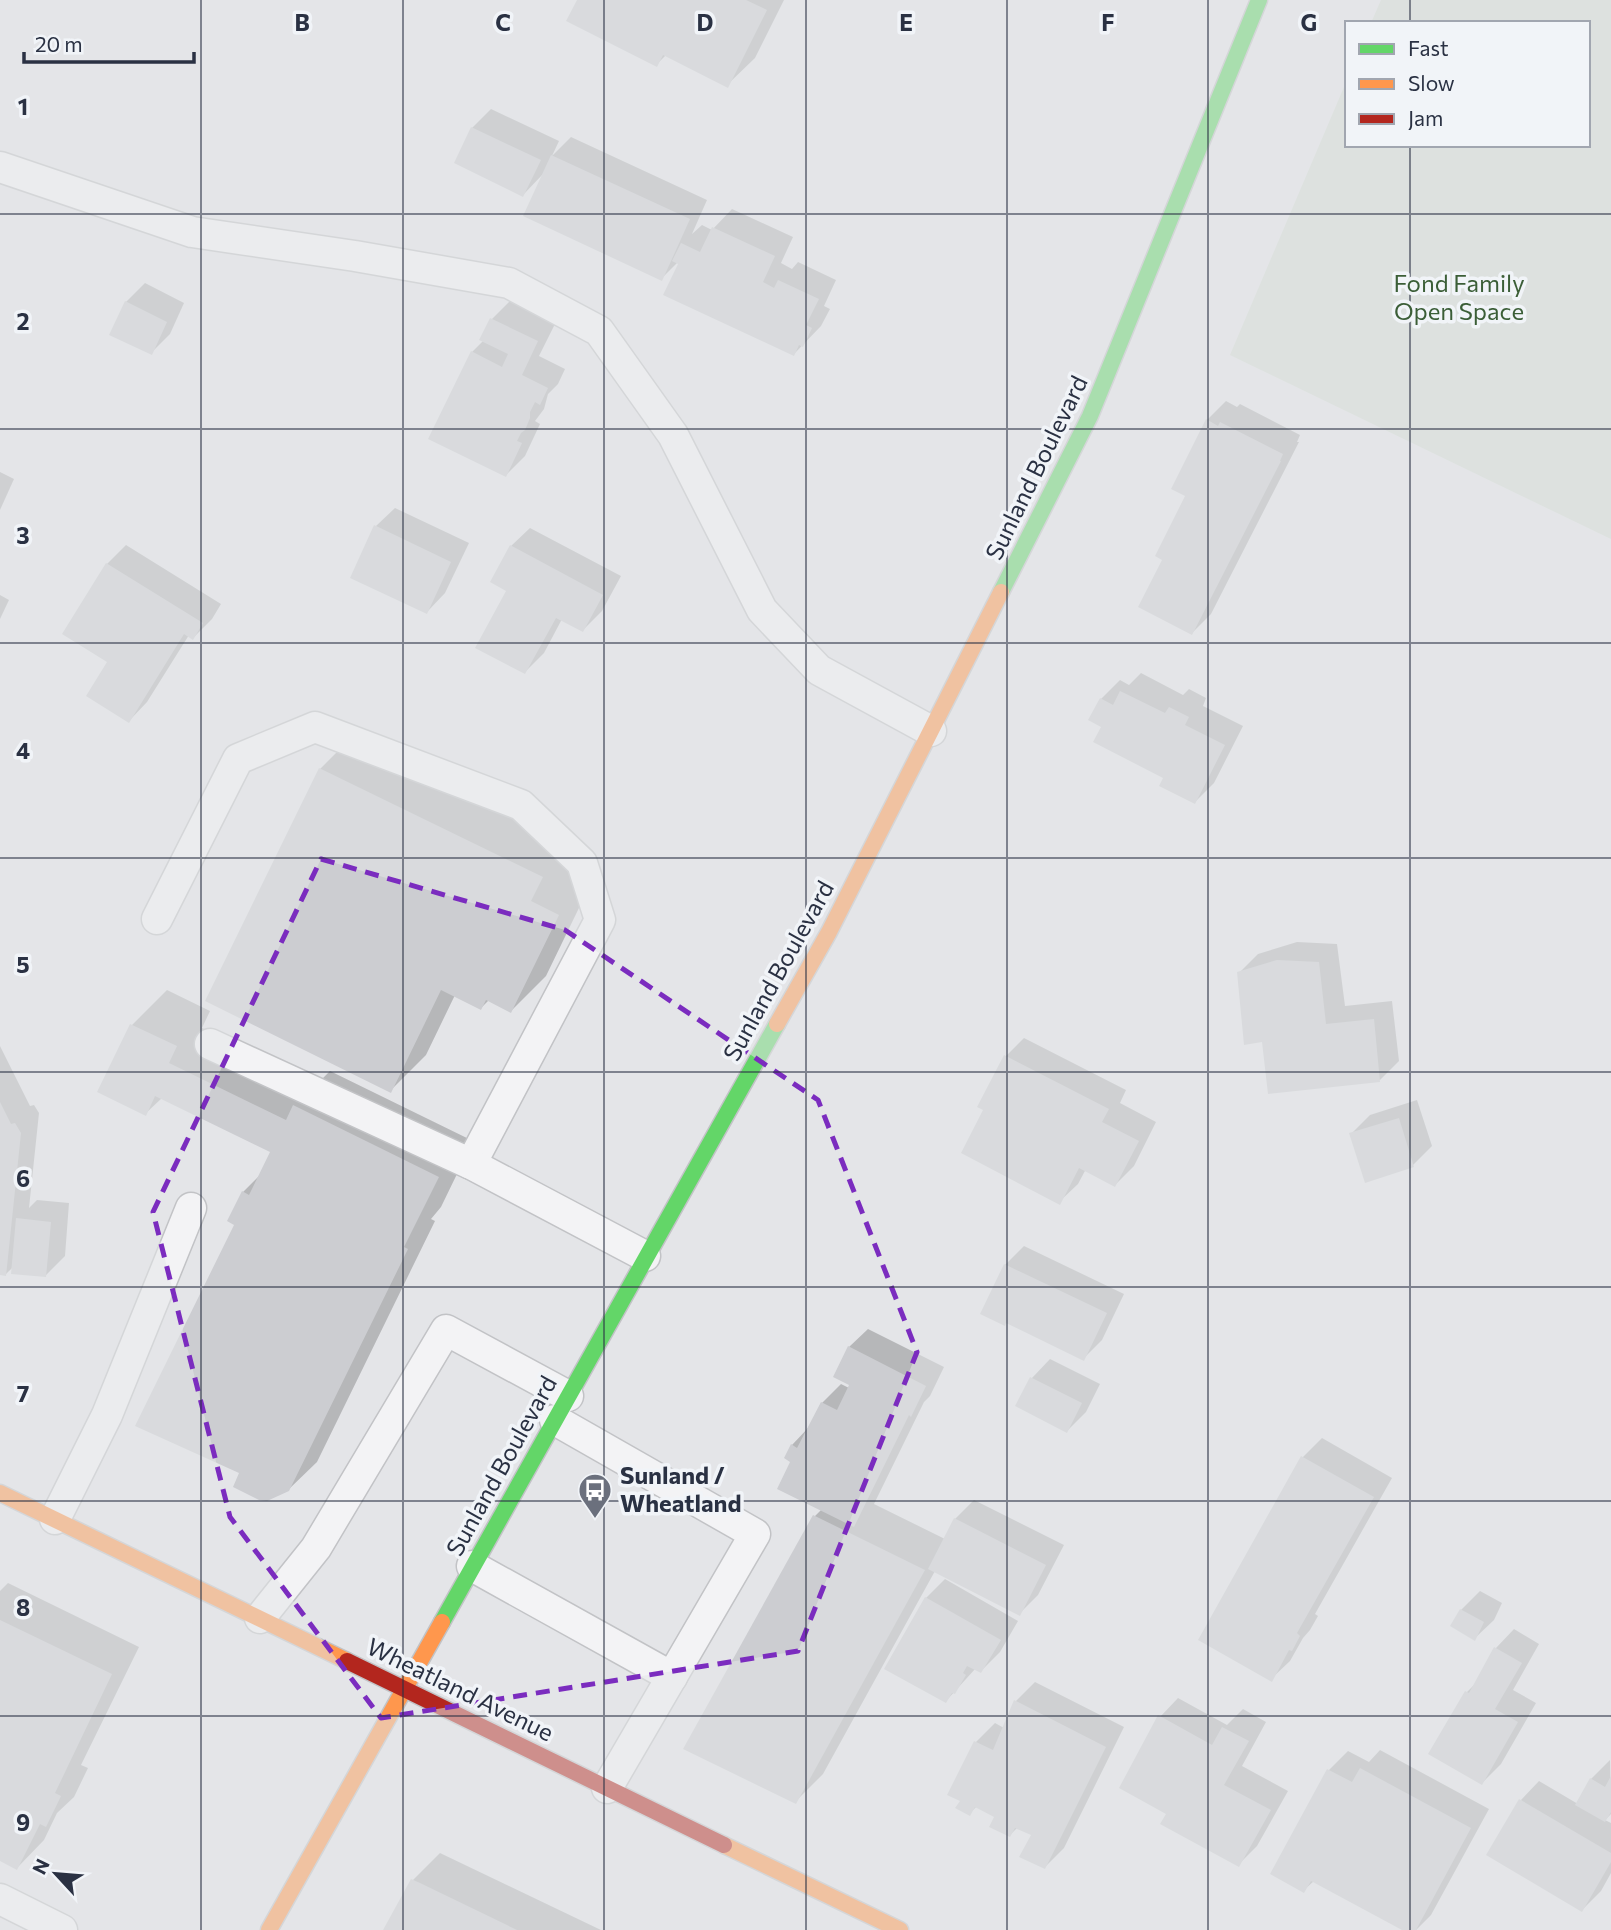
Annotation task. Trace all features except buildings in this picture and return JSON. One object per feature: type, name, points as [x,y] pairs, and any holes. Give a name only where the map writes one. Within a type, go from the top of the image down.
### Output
[{"type":"main road","name":"Sunland Boulevard","points":[[269,1930],[829,932],[1090,416],[1259,0]]},
{"type":"main road","name":"Wheatland Avenue","points":[[1,1496],[55,1519],[900,1930]]},
{"type":"lane","points":[[0,167],[192,232],[355,256],[509,283],[599,331],[673,435],[762,610],[819,670],[931,731]]},
{"type":"lane","points":[[157,919],[239,759],[315,727],[521,805],[582,863],[600,920],[471,1164]]},
{"type":"lane","points":[[210,1044],[471,1164],[645,1256]]},
{"type":"lane","points":[[55,1519],[107,1415],[191,1208]]},
{"type":"lane","points":[[260,1618],[316,1548],[446,1330],[755,1534],[607,1787]]},
{"type":"lane","points":[[472,1566],[672,1677]]},
{"type":"lane","points":[[0,1899],[49,1924]]},
{"type":"highlighted area","points":[[321,859],[565,930],[818,1100],[917,1352],[798,1651],[381,1718],[230,1517],[153,1212]]},
{"type":"green space","name":"Fond Family Open Space","points":[[1381,0],[1611,0],[1611,539],[1230,355],[1345,85],[1345,147],[1590,147],[1590,21],[1372,21]]},
{"type":"traffic: fast","points":[[1001,592],[1090,416],[1259,0]]},
{"type":"traffic: fast","points":[[442,1622],[777,1024]]},
{"type":"traffic: slow","points":[[777,1024],[829,932],[1001,592]]},
{"type":"traffic: slow","points":[[0,1493],[347,1661]]},
{"type":"traffic: slow","points":[[269,1930],[442,1622]]},
{"type":"traffic: slow","points":[[724,1845],[900,1930]]},
{"type":"traffic: jam","points":[[347,1661],[724,1845]]},
{"type":"place","name":"Sunland / Wheatland","points":[[595,1520]]}]
